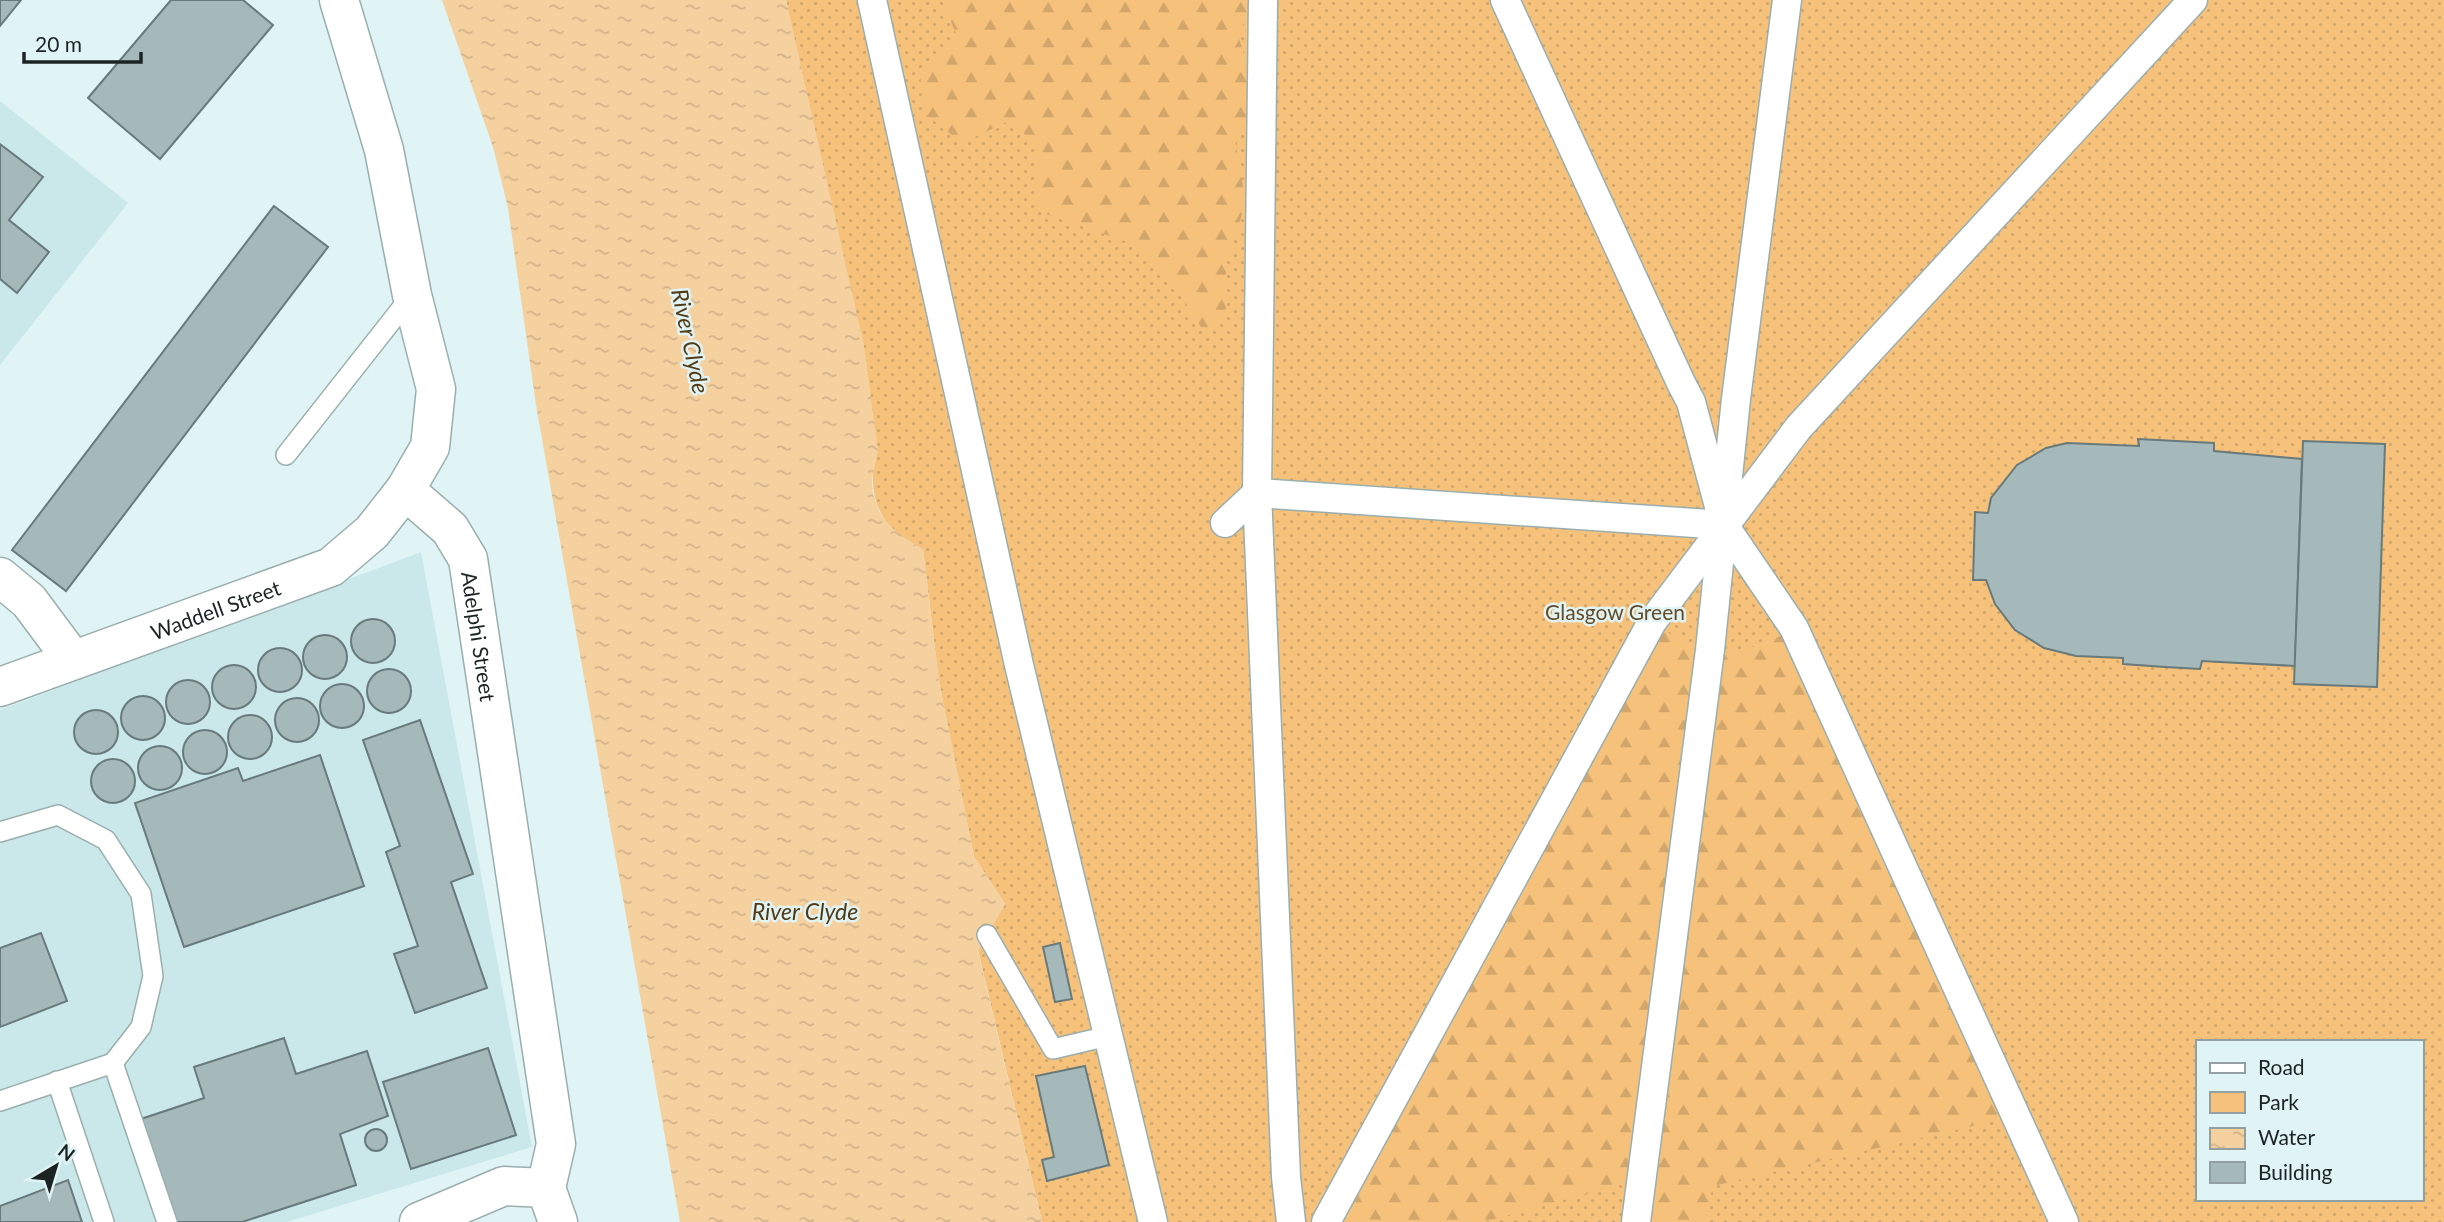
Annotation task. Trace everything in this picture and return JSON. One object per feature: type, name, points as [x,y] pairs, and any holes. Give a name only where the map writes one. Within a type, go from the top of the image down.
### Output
[{"type":"street","points":[[339,0],[384,150],[412,295],[436,389],[430,447],[405,490]]},
{"type":"street","points":[[872,0],[1019,664],[1153,1222]]},
{"type":"street","points":[[1263,0],[1257,493],[1286,1177],[1291,1222]]},
{"type":"street","points":[[1505,0],[1691,402],[1724,525],[1794,628],[2064,1222]]},
{"type":"street","points":[[1636,1222],[1710,650],[1736,398],[1787,0]]},
{"type":"street","points":[[1326,1222],[1652,622],[1799,427],[2193,0]]},
{"type":"street","name":"Waddell Street","points":[[0,687],[331,567],[372,532],[405,490]]},
{"type":"street","name":"Adelphi Street","points":[[405,490],[450,529],[468,559],[556,1144],[552,1205]]},
{"type":"street","points":[[1225,523],[1257,493],[1724,525]]},
{"type":"street","points":[[0,578],[29,601],[72,660]]},
{"type":"street","points":[[419,1222],[504,1186],[552,1205]]},
{"type":"lane","points":[[286,455],[412,295]]},
{"type":"lane","points":[[0,832],[58,814],[106,839],[141,894],[153,976],[141,1027],[113,1063],[0,1101]]},
{"type":"lane","points":[[987,936],[1053,1049],[1108,1036]]},
{"type":"lane","points":[[113,1063],[167,1222]]},
{"type":"lane","points":[[57,1081],[104,1222]]},
{"type":"shaded area","points":[[0,101],[128,203],[0,365]]},
{"type":"shaded area","points":[[421,552],[532,1147],[287,1222],[0,1222],[0,710]]},
{"type":"green space","name":"Glasgow Green","points":[[786,0],[2444,0],[2444,1222],[1042,1222],[978,950],[1005,904],[974,857],[939,682],[923,549],[899,534],[882,516],[874,493],[874,465]]},
{"type":"green space","points":[[942,0],[1251,0],[1239,38],[1257,99],[1235,140],[1246,203],[1226,262],[1226,321],[1204,332],[1172,281],[1127,242],[1037,211],[1038,148],[1011,120],[962,143],[923,112],[920,69],[957,36]]},
{"type":"green space","points":[[1652,622],[1687,642],[1722,650],[1757,645],[1794,628],[2016,1116],[1713,1186],[1704,1222],[1636,1222],[1641,1179],[1483,1222],[1327,1222]]},
{"type":"water","name":"River Clyde","points":[[442,0],[786,0],[864,346],[878,450],[872,480],[873,494],[880,513],[893,529],[909,542],[923,548],[939,682],[974,856],[1005,904],[978,951],[1042,1222],[680,1222],[536,405],[508,208],[493,147]]},
{"type":"building","points":[[0,0],[21,0],[0,26]]},
{"type":"building","points":[[171,0],[243,0],[273,25],[160,159],[88,98]]},
{"type":"building","points":[[0,144],[43,177],[9,220],[49,252],[17,293],[0,279]]},
{"type":"building","points":[[274,206],[328,247],[66,591],[12,550]]},
{"type":"building","points":[[2138,439],[2214,443],[2214,451],[2302,459],[2295,666],[2202,661],[2200,669],[2123,664],[2123,658],[2076,656],[2044,648],[2015,630],[1995,604],[1986,580],[1973,580],[1975,512],[1988,513],[1991,498],[2017,465],[2046,448],[2067,443],[2139,446]]},
{"type":"building","points":[[2303,441],[2385,444],[2377,687],[2294,684]]},
{"type":"building","points":[[373,619],[389,625],[395,641],[389,657],[373,663],[357,657],[351,641],[357,625]]},
{"type":"building","points":[[325,635],[340,642],[347,657],[340,672],[325,679],[310,672],[303,657],[310,642]]},
{"type":"building","points":[[280,648],[296,654],[302,670],[296,686],[280,692],[264,686],[258,670],[264,654]]},
{"type":"building","points":[[234,665],[250,671],[256,687],[250,703],[234,709],[218,703],[212,687],[218,671]]},
{"type":"building","points":[[389,669],[405,675],[411,691],[405,707],[389,713],[373,707],[367,691],[373,675]]},
{"type":"building","points":[[188,680],[204,686],[210,702],[204,718],[188,724],[172,718],[166,702],[172,686]]},
{"type":"building","points":[[342,684],[358,690],[364,706],[358,722],[342,728],[326,722],[320,706],[326,690]]},
{"type":"building","points":[[143,696],[159,702],[165,718],[159,734],[143,740],[127,734],[121,718],[127,702]]},
{"type":"building","points":[[297,698],[313,704],[319,720],[313,736],[297,742],[281,736],[275,720],[281,704]]},
{"type":"building","points":[[96,710],[112,716],[118,732],[112,748],[96,754],[80,748],[74,732],[80,716]]},
{"type":"building","points":[[250,715],[266,721],[272,737],[266,753],[250,759],[234,753],[228,737],[234,721]]},
{"type":"building","points":[[420,720],[473,874],[451,882],[487,988],[415,1013],[394,954],[418,946],[386,852],[400,846],[363,740]]},
{"type":"building","points":[[205,730],[221,736],[227,752],[221,768],[205,774],[189,768],[183,752],[189,736]]},
{"type":"building","points":[[160,746],[176,752],[182,768],[176,784],[160,790],[144,784],[138,768],[144,752]]},
{"type":"building","points":[[320,755],[364,886],[184,947],[135,803],[238,768],[243,781]]},
{"type":"building","points":[[113,759],[129,765],[135,781],[129,797],[113,803],[97,797],[91,781],[97,765]]},
{"type":"building","points":[[41,933],[67,1001],[0,1027],[0,948]]},
{"type":"building","points":[[1060,943],[1072,999],[1055,1002],[1043,947]]},
{"type":"building","points":[[284,1038],[296,1074],[367,1051],[388,1116],[340,1134],[356,1185],[242,1222],[175,1222],[141,1119],[204,1098],[194,1067]]},
{"type":"building","points":[[488,1048],[516,1135],[411,1169],[383,1082]]},
{"type":"building","points":[[1085,1066],[1109,1165],[1047,1181],[1042,1160],[1054,1157],[1036,1076]]},
{"type":"building","points":[[376,1129],[384,1132],[387,1140],[384,1148],[376,1151],[368,1148],[365,1140],[368,1132]]},
{"type":"building","points":[[68,1180],[82,1222],[0,1222],[0,1206]]}]
